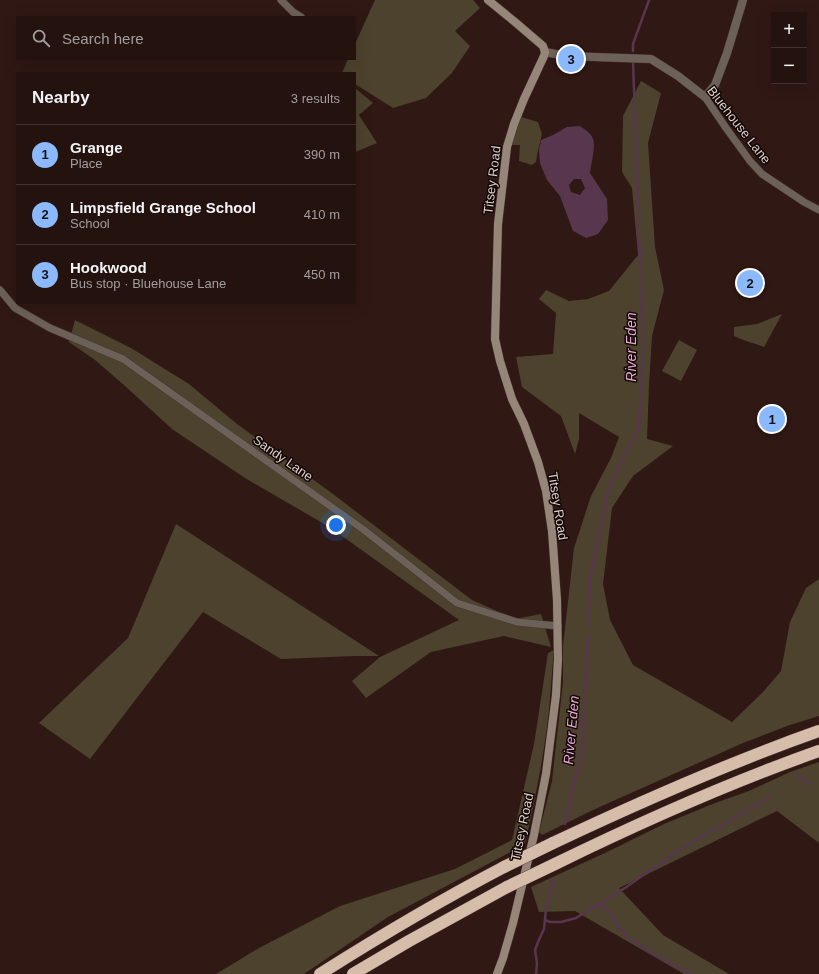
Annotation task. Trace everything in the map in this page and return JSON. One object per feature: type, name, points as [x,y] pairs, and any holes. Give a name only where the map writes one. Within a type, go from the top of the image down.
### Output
[{"type":"highway","points":[[320,974],[448,898],[504,867],[553,843],[695,779],[819,731]]},
{"type":"highway","points":[[353,974],[416,937],[507,887],[555,864],[666,812],[725,787],[819,751]]},
{"type":"main road","points":[[488,0],[543,46],[545,52]]},
{"type":"main road","name":"Titsey Road","points":[[498,974],[513,923],[534,835],[546,774],[556,695],[558,659],[557,600],[546,491],[538,462],[524,424],[512,399],[495,339],[498,224],[507,147],[524,99],[545,52]]},
{"type":"street","points":[[281,0],[299,16]]},
{"type":"street","points":[[705,97],[714,85],[726,54],[743,0]]},
{"type":"street","name":"Bluehouse Lane","points":[[545,52],[566,56],[651,59],[678,76],[705,97],[750,161],[762,174],[804,202],[819,210]]},
{"type":"street","name":"Sandy Lane","points":[[0,290],[15,308],[50,328],[123,359],[364,530],[457,602],[517,622],[558,626]]},
{"type":"shaded area","points":[[375,0],[473,0],[480,8],[455,31],[470,46],[452,73],[426,98],[393,108],[356,85],[356,72],[342,72],[348,60],[356,60],[356,42]]},
{"type":"shaded area","points":[[641,81],[661,93],[648,143],[655,247],[664,290],[652,336],[647,439],[673,446],[633,476],[612,508],[603,584],[610,620],[633,665],[732,722],[763,692],[781,671],[790,622],[806,588],[819,579],[819,716],[787,726],[743,743],[593,810],[542,835],[539,832],[552,781],[563,682],[563,646],[574,548],[591,496],[611,458],[619,437],[579,413],[579,439],[575,454],[561,416],[522,387],[516,357],[553,354],[556,313],[539,299],[546,290],[569,301],[588,299],[609,291],[638,255],[632,188],[622,172],[623,116]]},
{"type":"shaded area","points":[[356,89],[373,103],[359,115],[377,143],[356,152]]},
{"type":"shaded area","points":[[521,117],[538,122],[542,134],[536,162],[532,165],[519,161],[520,145],[510,145]]},
{"type":"shaded area","points":[[580,126],[592,137],[594,146],[590,173],[607,199],[608,220],[598,234],[586,238],[573,231],[560,196],[547,180],[540,163],[539,150],[541,140],[567,127]],"holes":[[[574,179],[581,179],[585,188],[580,195],[571,192],[569,185]]]},
{"type":"shaded area","points":[[782,314],[764,347],[734,336],[734,327],[757,324]]},
{"type":"shaded area","points":[[75,320],[131,348],[189,384],[237,424],[333,494],[472,600],[515,619],[541,614],[551,647],[504,636],[431,652],[366,698],[352,681],[380,657],[459,620],[331,528],[245,478],[172,429],[95,360],[69,342]]},
{"type":"shaded area","points":[[679,340],[697,350],[681,381],[662,371]]},
{"type":"shaded area","points":[[176,524],[379,656],[281,659],[203,612],[90,759],[39,723],[128,638]]},
{"type":"shaded area","points":[[554,650],[547,730],[534,805],[525,843],[388,917],[304,974],[216,974],[259,948],[340,906],[455,869],[512,840],[534,744],[548,653]]},
{"type":"shaded area","points":[[819,762],[819,843],[777,811],[619,888],[663,935],[729,974],[684,974],[575,911],[539,912],[531,887],[664,824],[749,791],[790,772]]},
{"type":"waterway","name":"River Eden","points":[[633,51],[633,44],[649,0]]},
{"type":"waterway","name":"River Eden","points":[[588,624],[590,579],[609,486],[639,427],[643,351],[633,61]]},
{"type":"waterway","name":"River Eden","points":[[565,824],[582,750],[588,636]]},
{"type":"waterway","points":[[798,776],[811,784]]},
{"type":"waterway","points":[[545,920],[550,922],[561,922],[576,918],[625,888],[676,852],[770,797]]},
{"type":"waterway","name":"River Eden","points":[[536,974],[537,963],[535,950],[544,929],[546,909],[553,881]]},
{"type":"waterway","points":[[598,905],[607,909],[628,937],[653,954],[691,974]]},
{"type":"place","name":"Hookwood","points":[[571,59]]},
{"type":"place","name":"Limpsfield Grange School","points":[[750,283]]},
{"type":"place","name":"Grange","points":[[772,419]]}]
